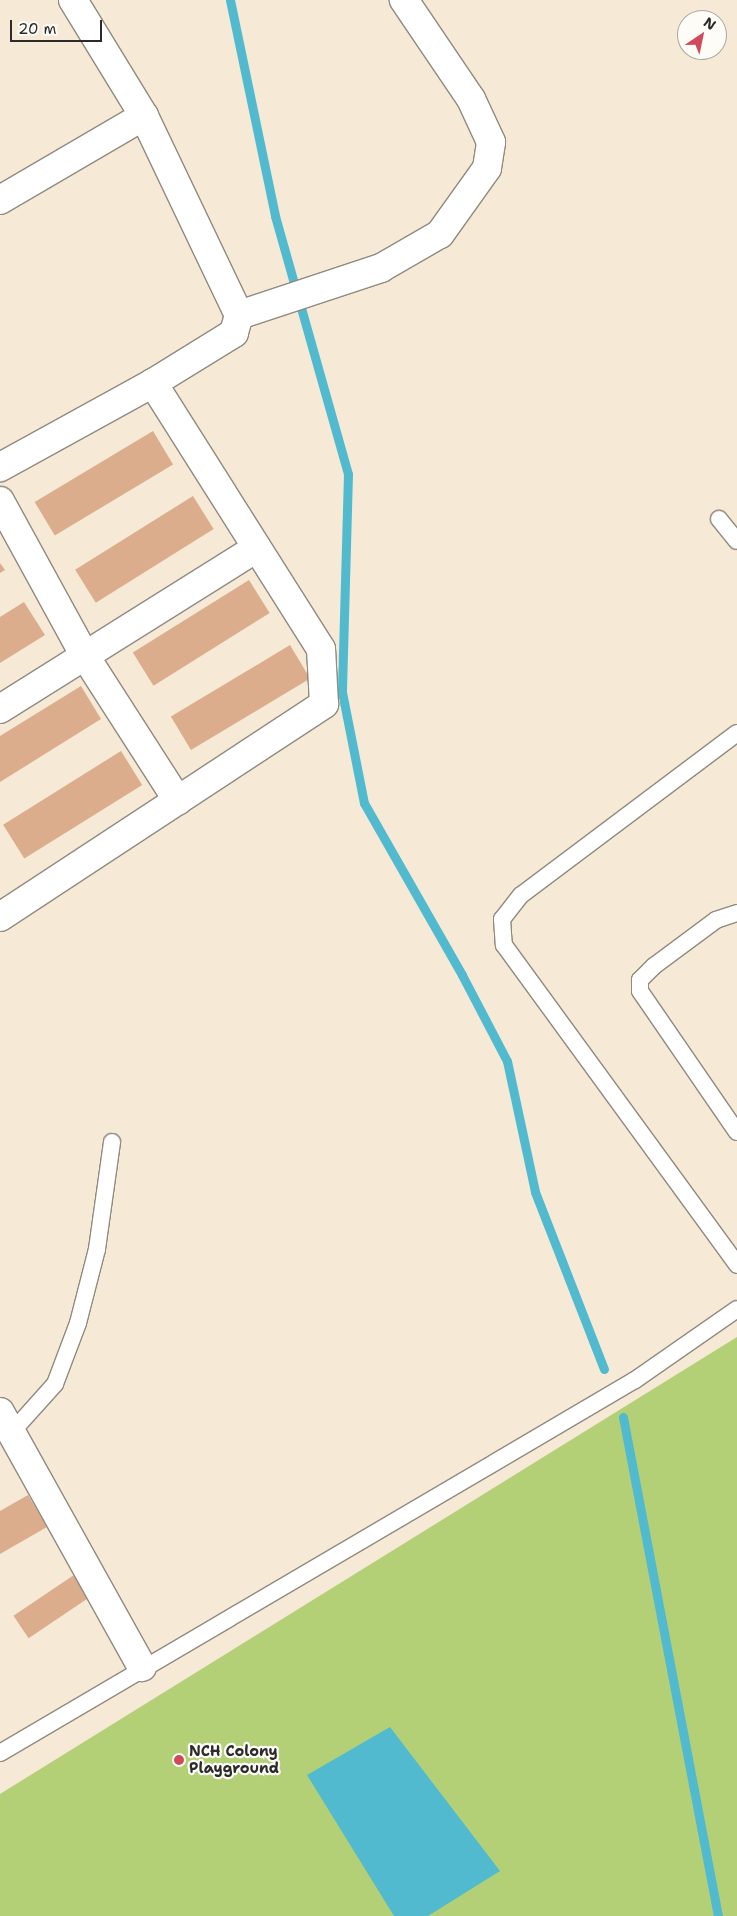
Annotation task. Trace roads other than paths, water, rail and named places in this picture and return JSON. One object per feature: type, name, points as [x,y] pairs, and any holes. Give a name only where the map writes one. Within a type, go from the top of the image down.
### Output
[{"type":"street","points":[[73,0],[144,116],[250,312]]},
{"type":"street","points":[[0,468],[153,383],[234,333],[250,312],[352,280],[382,268],[440,234],[487,168],[491,142],[471,99],[404,0]]},
{"type":"street","points":[[0,200],[144,116]]},
{"type":"street","points":[[4,907],[178,801],[324,704],[321,649],[153,383]]},
{"type":"street","points":[[0,501],[85,656],[178,801]]},
{"type":"street","points":[[0,709],[257,548]]},
{"type":"street","points":[[6,1422],[142,1667]]},
{"type":"lane","points":[[719,519],[737,541]]},
{"type":"lane","points":[[737,733],[521,895],[502,919],[504,945],[737,1266]]},
{"type":"lane","points":[[737,913],[716,920],[654,966],[640,980],[640,991],[737,1132]]},
{"type":"lane","points":[[6,1422],[55,1384],[78,1323],[97,1249],[112,1142]]},
{"type":"lane","points":[[0,1753],[142,1667],[635,1380],[737,1309]]},
{"type":"water","points":[[390,1727],[500,1871],[428,1916],[394,1916],[307,1775]]},
{"type":"waterway","points":[[230,0],[275,216],[348,474],[342,692],[364,803],[462,975],[507,1061],[535,1192],[604,1369]]},
{"type":"waterway","points":[[623,1417],[718,1916]]},
{"type":"place","name":"NCH Colony Playground","points":[[179,1760]]}]
